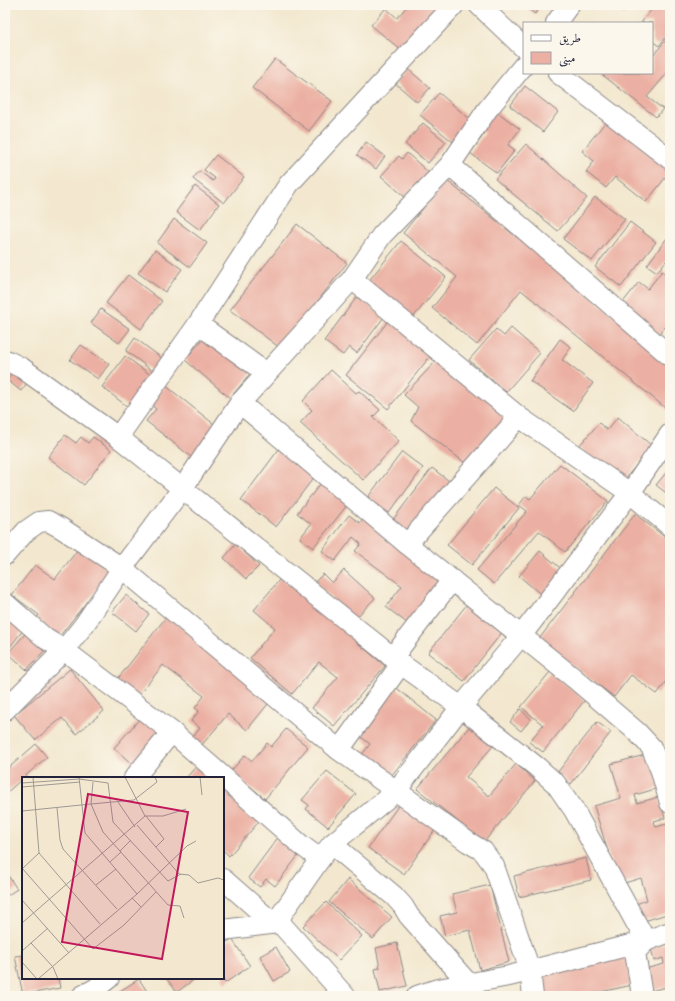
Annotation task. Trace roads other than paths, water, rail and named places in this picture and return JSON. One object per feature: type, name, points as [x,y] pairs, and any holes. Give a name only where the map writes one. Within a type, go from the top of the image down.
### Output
[{"type":"street","points":[[118,437],[198,324],[289,184],[454,5]]},
{"type":"street","points":[[479,5],[523,47]]},
{"type":"street","points":[[557,22],[569,5]]},
{"type":"street","points":[[5,710],[64,650],[84,625],[122,568],[182,489],[240,403],[352,279],[382,235],[450,165],[487,110],[523,66]]},
{"type":"street","points":[[559,74],[670,159]]},
{"type":"street","points":[[450,165],[670,356]]},
{"type":"street","points":[[352,279],[519,416],[630,493],[670,526]]},
{"type":"street","points":[[198,324],[266,373]]},
{"type":"street","points":[[5,360],[22,368],[118,437],[397,661],[461,707],[556,784],[574,810],[646,941]]},
{"type":"street","points":[[240,403],[407,544],[575,679],[637,732],[651,747],[661,771],[670,803]]},
{"type":"street","points":[[407,544],[519,416]]},
{"type":"street","points":[[224,930],[276,923],[332,844],[396,791],[461,707],[521,636],[630,493],[670,434]]},
{"type":"street","points":[[5,554],[33,525],[39,522],[48,521],[122,568],[338,750],[483,851],[494,866],[530,970],[533,996]]},
{"type":"street","points":[[338,750],[452,580]]},
{"type":"street","points":[[5,603],[46,639],[64,650],[172,732],[223,777]]},
{"type":"street","points":[[135,777],[172,732]]},
{"type":"street","points":[[224,778],[301,845],[320,859]]},
{"type":"street","points":[[332,844],[403,906],[409,916],[469,984]]},
{"type":"street","points":[[224,880],[276,923],[282,926],[345,996]]},
{"type":"street","points":[[417,996],[438,989],[509,976],[646,941],[670,932]]},
{"type":"street","points":[[642,996],[635,952],[646,941]]},
{"type":"street","points":[[82,996],[109,979]]}]
